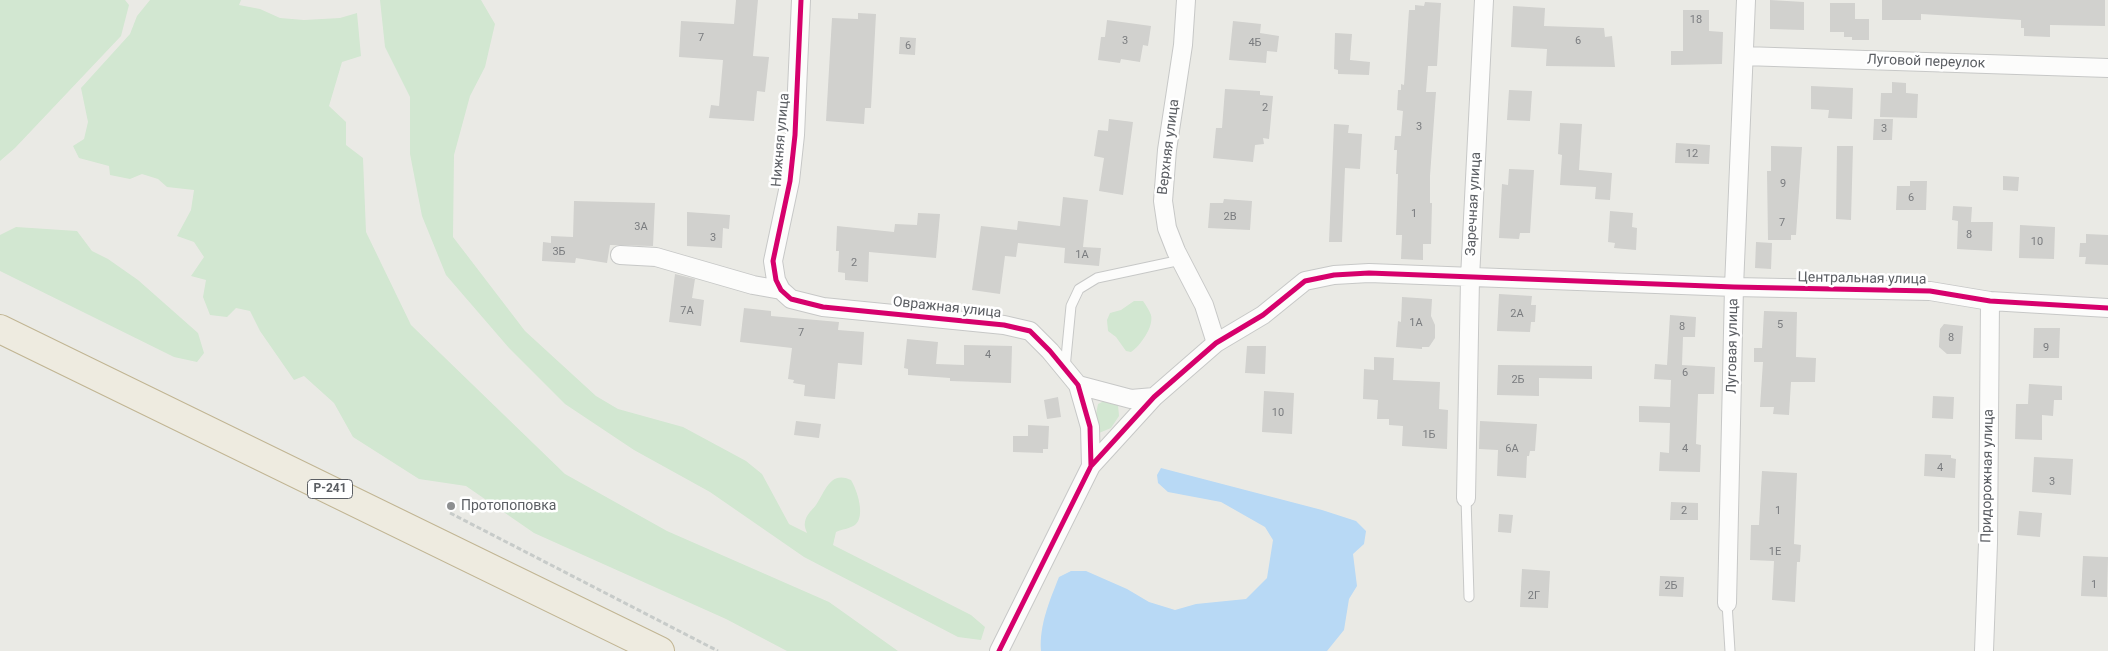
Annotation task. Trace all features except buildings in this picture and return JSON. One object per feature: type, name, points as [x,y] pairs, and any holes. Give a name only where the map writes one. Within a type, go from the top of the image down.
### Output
[{"type":"highway","name":"Р-241","points":[[0,330],[660,651]]},
{"type":"street","name":"Нижняя улица","points":[[779,285],[772,260],[790,181],[795,135],[801,0]]},
{"type":"street","name":"Верхняя улица","points":[[1186,0],[1183,45],[1167,150],[1162,201],[1167,228],[1204,305],[1216,343]]},
{"type":"street","name":"Заречная улица","points":[[1466,498],[1470,278],[1484,0]]},
{"type":"street","name":"Луговая улица","points":[[1727,603],[1734,288],[1746,0]]},
{"type":"street","name":"Луговой переулок","points":[[1744,56],[2108,68]]},
{"type":"street","points":[[620,255],[656,257],[753,285],[779,285]]},
{"type":"street","name":"Центральная улица","points":[[1216,343],[1263,315],[1305,281],[1334,275],[1369,273],[1734,288],[1930,291],[1990,301],[2108,308]]},
{"type":"street","name":"Овражная улица","points":[[779,285],[791,299],[823,307],[1004,325],[1030,331],[1065,368],[1078,385],[1090,427],[1091,466]]},
{"type":"street","name":"Придорожная улица","points":[[1984,651],[1988,543],[1990,301]]},
{"type":"street","points":[[999,651],[1091,466],[1154,397],[1216,343]]},
{"type":"street","points":[[1078,385],[1131,399],[1154,397]]},
{"type":"lane","points":[[1065,368],[1071,306],[1079,289],[1097,278],[1181,260]]},
{"type":"lane","points":[[1466,498],[1469,597]]},
{"type":"lane","points":[[1727,603],[1730,651]]},
{"type":"path","points":[[450,513],[718,651]]},
{"type":"green space","points":[[0,0],[125,0],[129,5],[121,36],[15,148],[0,161]]},
{"type":"green space","points":[[150,0],[241,0],[239,5],[260,9],[280,18],[304,20],[340,18],[357,13],[361,56],[342,62],[329,106],[346,122],[346,145],[363,158],[366,232],[411,325],[565,474],[667,531],[829,602],[898,651],[787,651],[726,619],[534,533],[466,486],[419,479],[353,437],[334,403],[304,376],[294,380],[260,331],[250,311],[236,308],[227,317],[210,315],[203,297],[206,280],[191,276],[204,257],[194,242],[177,236],[191,210],[194,190],[167,187],[158,179],[142,174],[130,179],[110,175],[109,166],[79,158],[73,146],[84,139],[88,122],[81,88],[130,34],[137,16]]},
{"type":"green space","points":[[380,0],[481,0],[495,24],[485,67],[470,96],[454,155],[453,237],[525,331],[596,396],[618,409],[683,427],[746,461],[762,474],[789,524],[807,533],[805,522],[807,517],[829,484],[838,478],[851,480],[858,496],[860,516],[855,525],[836,532],[833,545],[971,615],[985,627],[981,640],[958,637],[804,557],[710,492],[634,450],[565,404],[509,348],[446,275],[422,216],[410,154],[410,97],[385,47]]},
{"type":"green space","points":[[16,227],[77,231],[92,251],[108,259],[138,280],[198,333],[204,353],[197,362],[174,357],[0,271],[0,235]]},
{"type":"green space","points":[[1134,301],[1143,301],[1151,315],[1151,320],[1146,336],[1131,352],[1126,351],[1116,337],[1108,331],[1107,320],[1110,313],[1121,310]]},
{"type":"green space","points":[[1106,400],[1118,405],[1119,416],[1111,428],[1099,433],[1095,419],[1098,404]]},
{"type":"water","points":[[1161,468],[1322,510],[1356,521],[1366,531],[1364,544],[1353,554],[1357,586],[1349,599],[1344,630],[1327,651],[1041,651],[1043,622],[1052,595],[1059,577],[1071,571],[1086,571],[1127,589],[1149,602],[1175,610],[1196,604],[1246,599],[1267,578],[1273,540],[1265,527],[1221,502],[1168,492],[1158,483],[1157,475]]},
{"type":"cycle path","points":[[801,0],[795,135],[790,181],[773,261],[776,280],[781,290],[791,299],[823,307],[1004,325],[1030,331],[1050,351],[1078,385],[1090,427],[1091,466]]},
{"type":"cycle path","points":[[999,651],[1091,466],[1154,397],[1216,343],[1263,315],[1305,281],[1334,275],[1369,273],[1734,287],[1930,291],[1990,301],[2108,308]]},
{"type":"place","name":"Протопоповка","points":[[451,506]]}]
